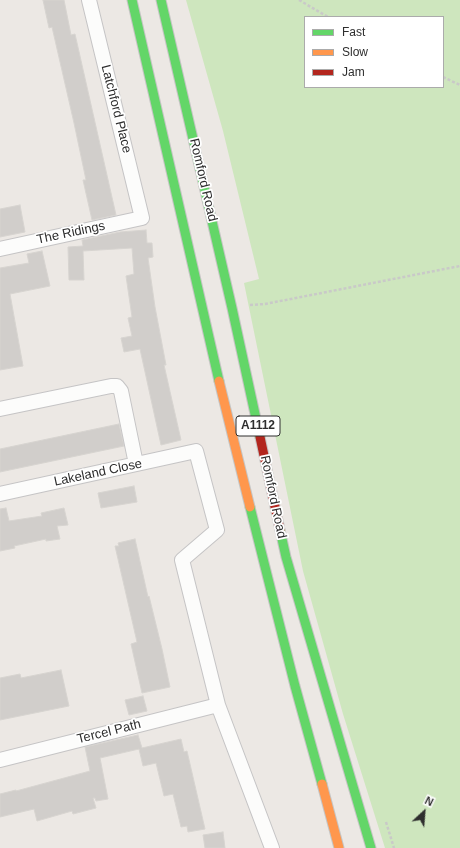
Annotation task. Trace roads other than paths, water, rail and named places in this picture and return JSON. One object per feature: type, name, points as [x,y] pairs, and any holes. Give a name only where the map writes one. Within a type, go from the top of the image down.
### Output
[{"type":"main road","name":"Romford Road","points":[[132,0],[220,385],[295,686],[339,848]]},
{"type":"main road","name":"Romford Road","points":[[162,0],[232,308],[286,557],[371,848]]},
{"type":"street","name":"Latchford Place","points":[[89,0],[142,218]]},
{"type":"street","name":"The Ridings","points":[[0,249],[142,218]]},
{"type":"street","points":[[0,409],[117,386],[121,391],[136,464]]},
{"type":"street","name":"Lakeland Close","points":[[0,494],[196,451],[217,530],[182,560],[218,705]]},
{"type":"street","points":[[218,705],[272,848]]},
{"type":"street","name":"Tercel Path","points":[[0,760],[218,705]]}]
